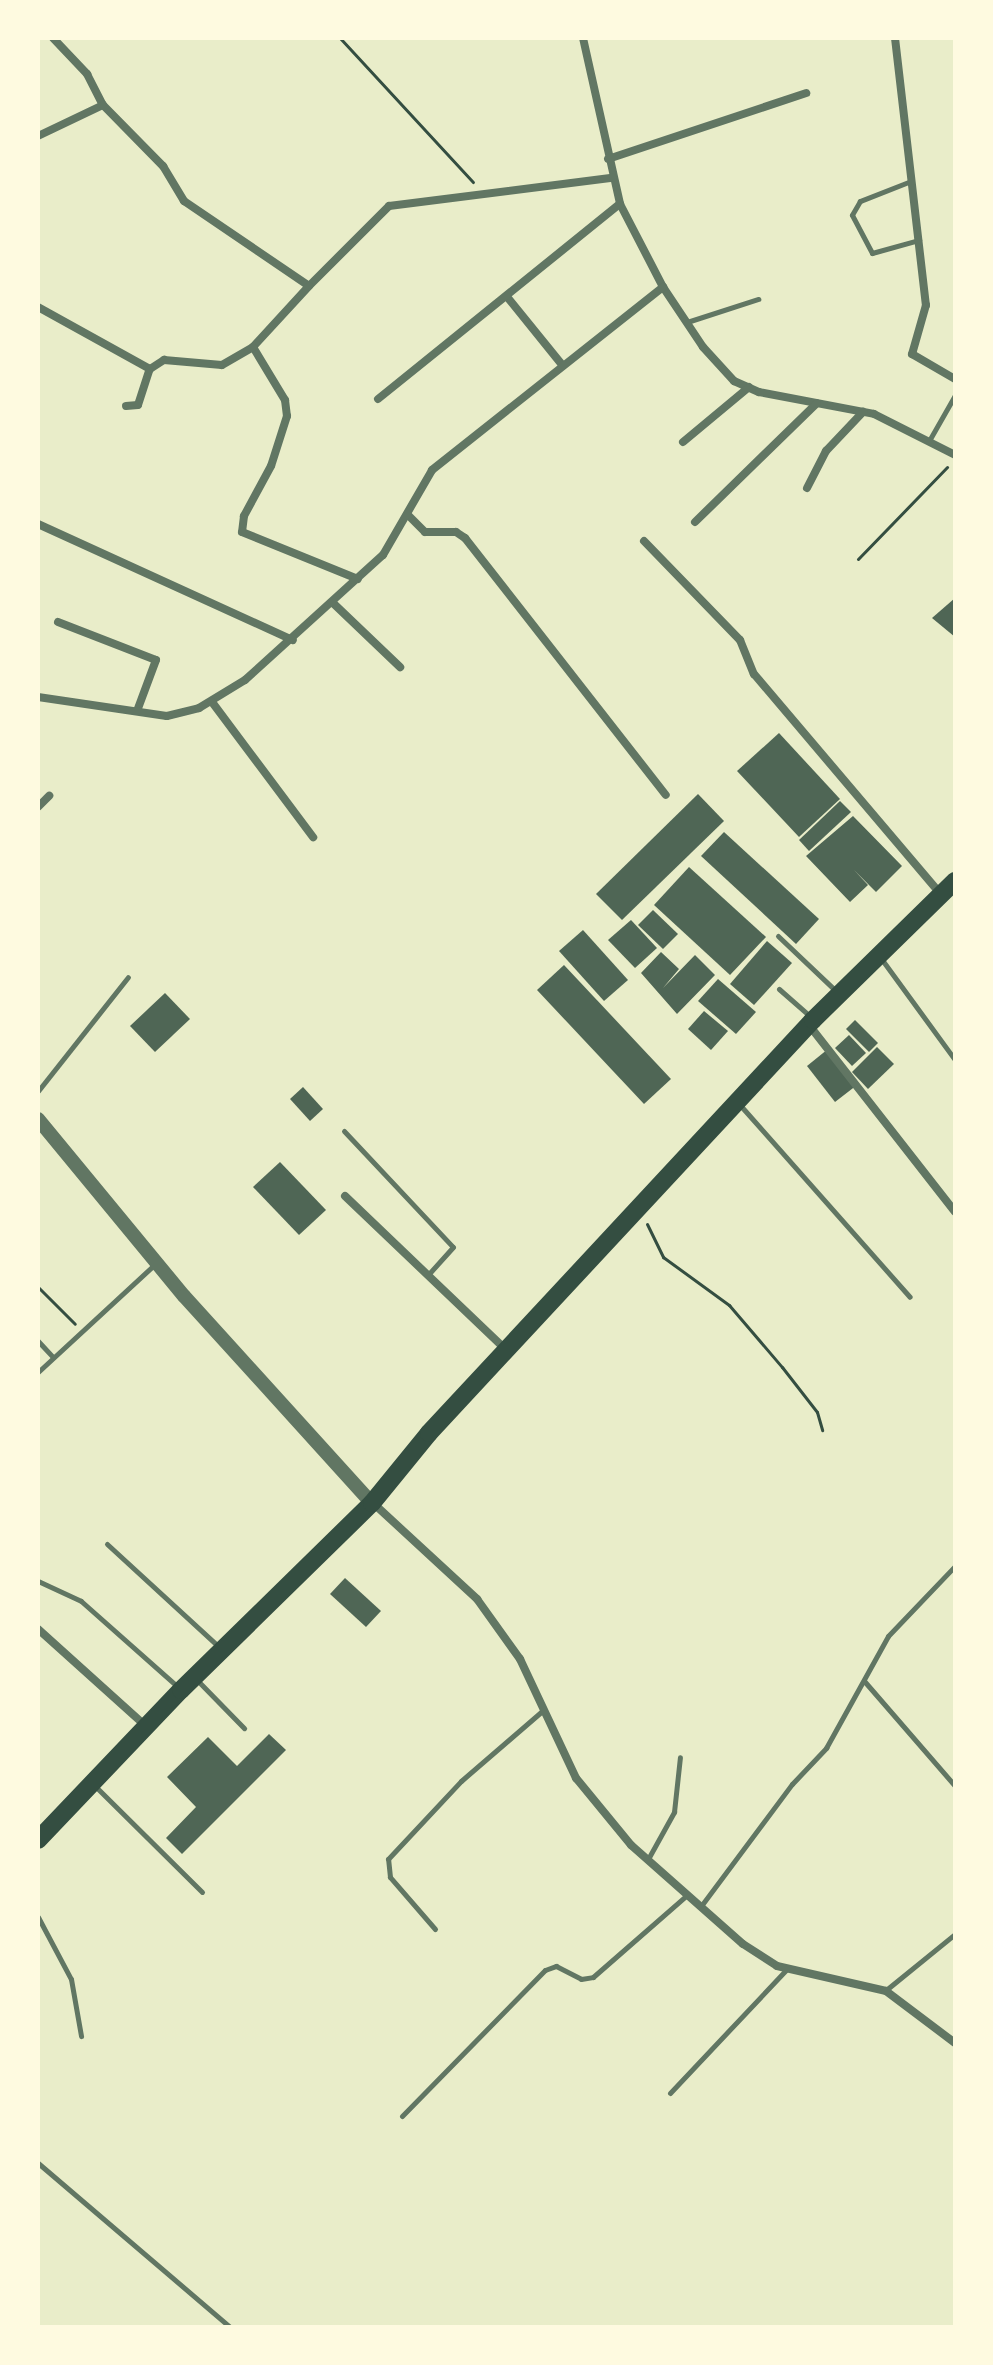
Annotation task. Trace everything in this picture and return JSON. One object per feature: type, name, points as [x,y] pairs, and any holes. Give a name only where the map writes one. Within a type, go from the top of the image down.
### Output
[{"type":"highway","points":[[38,1840],[188,1684],[372,1503],[506,1350],[811,1022],[939,892],[955,881]]},
{"type":"street","points":[[53,38],[87,74],[103,105],[163,166],[184,201],[309,286]]},
{"type":"street","points":[[583,38],[620,204],[663,287],[734,381],[863,412],[930,439],[955,457]]},
{"type":"street","points":[[895,38],[926,305],[912,354],[955,379]]},
{"type":"street","points":[[608,159],[806,93]]},
{"type":"street","points":[[38,136],[103,105]]},
{"type":"street","points":[[126,406],[138,405],[144,396],[150,369],[164,360],[222,365],[253,347],[389,206],[481,191],[612,178]]},
{"type":"street","points":[[378,399],[508,298],[620,204]]},
{"type":"street","points":[[38,697],[167,716],[212,702],[293,640],[383,555],[408,515],[414,494],[432,470],[663,287]]},
{"type":"street","points":[[508,298],[563,366]]},
{"type":"street","points":[[38,307],[150,369]]},
{"type":"street","points":[[253,347],[285,400],[287,416],[275,456],[244,516],[242,532],[358,579]]},
{"type":"street","points":[[683,442],[749,387]]},
{"type":"street","points":[[695,522],[817,403]]},
{"type":"street","points":[[807,488],[826,451],[863,412]]},
{"type":"street","points":[[408,515],[425,532],[456,532],[465,538],[666,795]]},
{"type":"street","points":[[38,524],[293,640]]},
{"type":"street","points":[[644,541],[740,640],[754,674],[939,892]]},
{"type":"street","points":[[333,603],[400,667]]},
{"type":"street","points":[[58,622],[156,660],[137,711]]},
{"type":"street","points":[[212,702],[313,837]]},
{"type":"street","points":[[38,807],[49,796]]},
{"type":"street","points":[[811,1022],[955,1212]]},
{"type":"street","points":[[38,1119],[156,1263],[372,1503],[477,1599],[520,1659],[541,1712],[576,1778],[648,1860],[743,1944],[786,1970],[886,1991],[955,2043]]},
{"type":"street","points":[[345,1196],[506,1350]]},
{"type":"street","points":[[38,1629],[148,1727]]},
{"type":"lane","points":[[913,181],[860,201],[852,215],[872,253],[893,251],[920,239]]},
{"type":"lane","points":[[687,322],[758,299]]},
{"type":"lane","points":[[930,439],[955,395]]},
{"type":"lane","points":[[778,936],[839,994]]},
{"type":"lane","points":[[878,954],[955,1060]]},
{"type":"lane","points":[[38,1091],[128,977]]},
{"type":"lane","points":[[779,989],[811,1022]]},
{"type":"lane","points":[[737,1101],[910,1297]]},
{"type":"lane","points":[[344,1131],[453,1247],[429,1274]]},
{"type":"lane","points":[[38,1372],[156,1263]]},
{"type":"lane","points":[[38,1341],[53,1357]]},
{"type":"lane","points":[[107,1544],[224,1651]]},
{"type":"lane","points":[[701,1907],[792,1784],[826,1748],[888,1636],[955,1566]]},
{"type":"lane","points":[[38,1581],[81,1601],[244,1728]]},
{"type":"lane","points":[[865,1682],[955,1786]]},
{"type":"lane","points":[[435,1929],[390,1877],[388,1859],[461,1781],[541,1712]]},
{"type":"lane","points":[[648,1860],[674,1812],[680,1757]]},
{"type":"lane","points":[[94,1785],[202,1892]]},
{"type":"lane","points":[[402,2116],[545,1970],[556,1966],[581,1979],[593,1977],[688,1894]]},
{"type":"lane","points":[[38,1917],[71,1979],[81,2036]]},
{"type":"lane","points":[[886,1991],[955,1934]]},
{"type":"lane","points":[[670,2093],[786,1970]]},
{"type":"lane","points":[[38,2163],[230,2327]]},
{"type":"path","points":[[340,38],[481,191]]},
{"type":"path","points":[[858,559],[955,457]]},
{"type":"path","points":[[639,1206],[663,1257],[729,1305],[817,1412],[822,1430]]},
{"type":"path","points":[[38,1287],[80,1330]]},
{"type":"building","points":[[955,598],[955,637],[932,618]]},
{"type":"building","points":[[779,733],[840,799],[799,837],[737,771]]},
{"type":"building","points":[[698,794],[724,821],[622,920],[596,894]]},
{"type":"building","points":[[840,801],[851,812],[809,851],[799,840]]},
{"type":"building","points":[[853,816],[902,866],[876,892],[854,870],[868,885],[850,902],[806,856]]},
{"type":"building","points":[[724,832],[819,919],[796,944],[701,856]]},
{"type":"building","points":[[689,867],[766,937],[730,975],[654,905]]},
{"type":"building","points":[[653,910],[678,934],[663,949],[638,925]]},
{"type":"building","points":[[631,920],[657,948],[635,968],[608,940]]},
{"type":"building","points":[[583,930],[628,980],[604,1001],[559,951]]},
{"type":"building","points":[[767,941],[792,963],[754,1005],[730,984]]},
{"type":"building","points":[[661,952],[679,969],[663,988],[695,955],[715,975],[677,1014],[641,973]]},
{"type":"building","points":[[564,965],[671,1079],[644,1104],[537,990]]},
{"type":"building","points":[[718,979],[756,1012],[736,1034],[698,1001]]},
{"type":"building","points":[[165,993],[190,1019],[155,1052],[130,1026]]},
{"type":"building","points":[[704,1011],[728,1031],[711,1050],[688,1029]]},
{"type":"building","points":[[855,1020],[878,1043],[869,1052],[846,1029]]},
{"type":"building","points":[[849,1035],[866,1053],[852,1066],[835,1048]]},
{"type":"building","points":[[877,1047],[894,1064],[868,1089],[852,1072]]},
{"type":"building","points":[[828,1049],[857,1085],[835,1102],[807,1066]]},
{"type":"building","points":[[303,1087],[323,1109],[310,1121],[290,1099]]},
{"type":"building","points":[[280,1162],[326,1210],[299,1235],[253,1187]]},
{"type":"building","points":[[345,1578],[381,1611],[366,1627],[330,1594]]},
{"type":"building","points":[[269,1734],[286,1750],[182,1854],[166,1838],[196,1807],[167,1777],[208,1737],[237,1766]]}]
